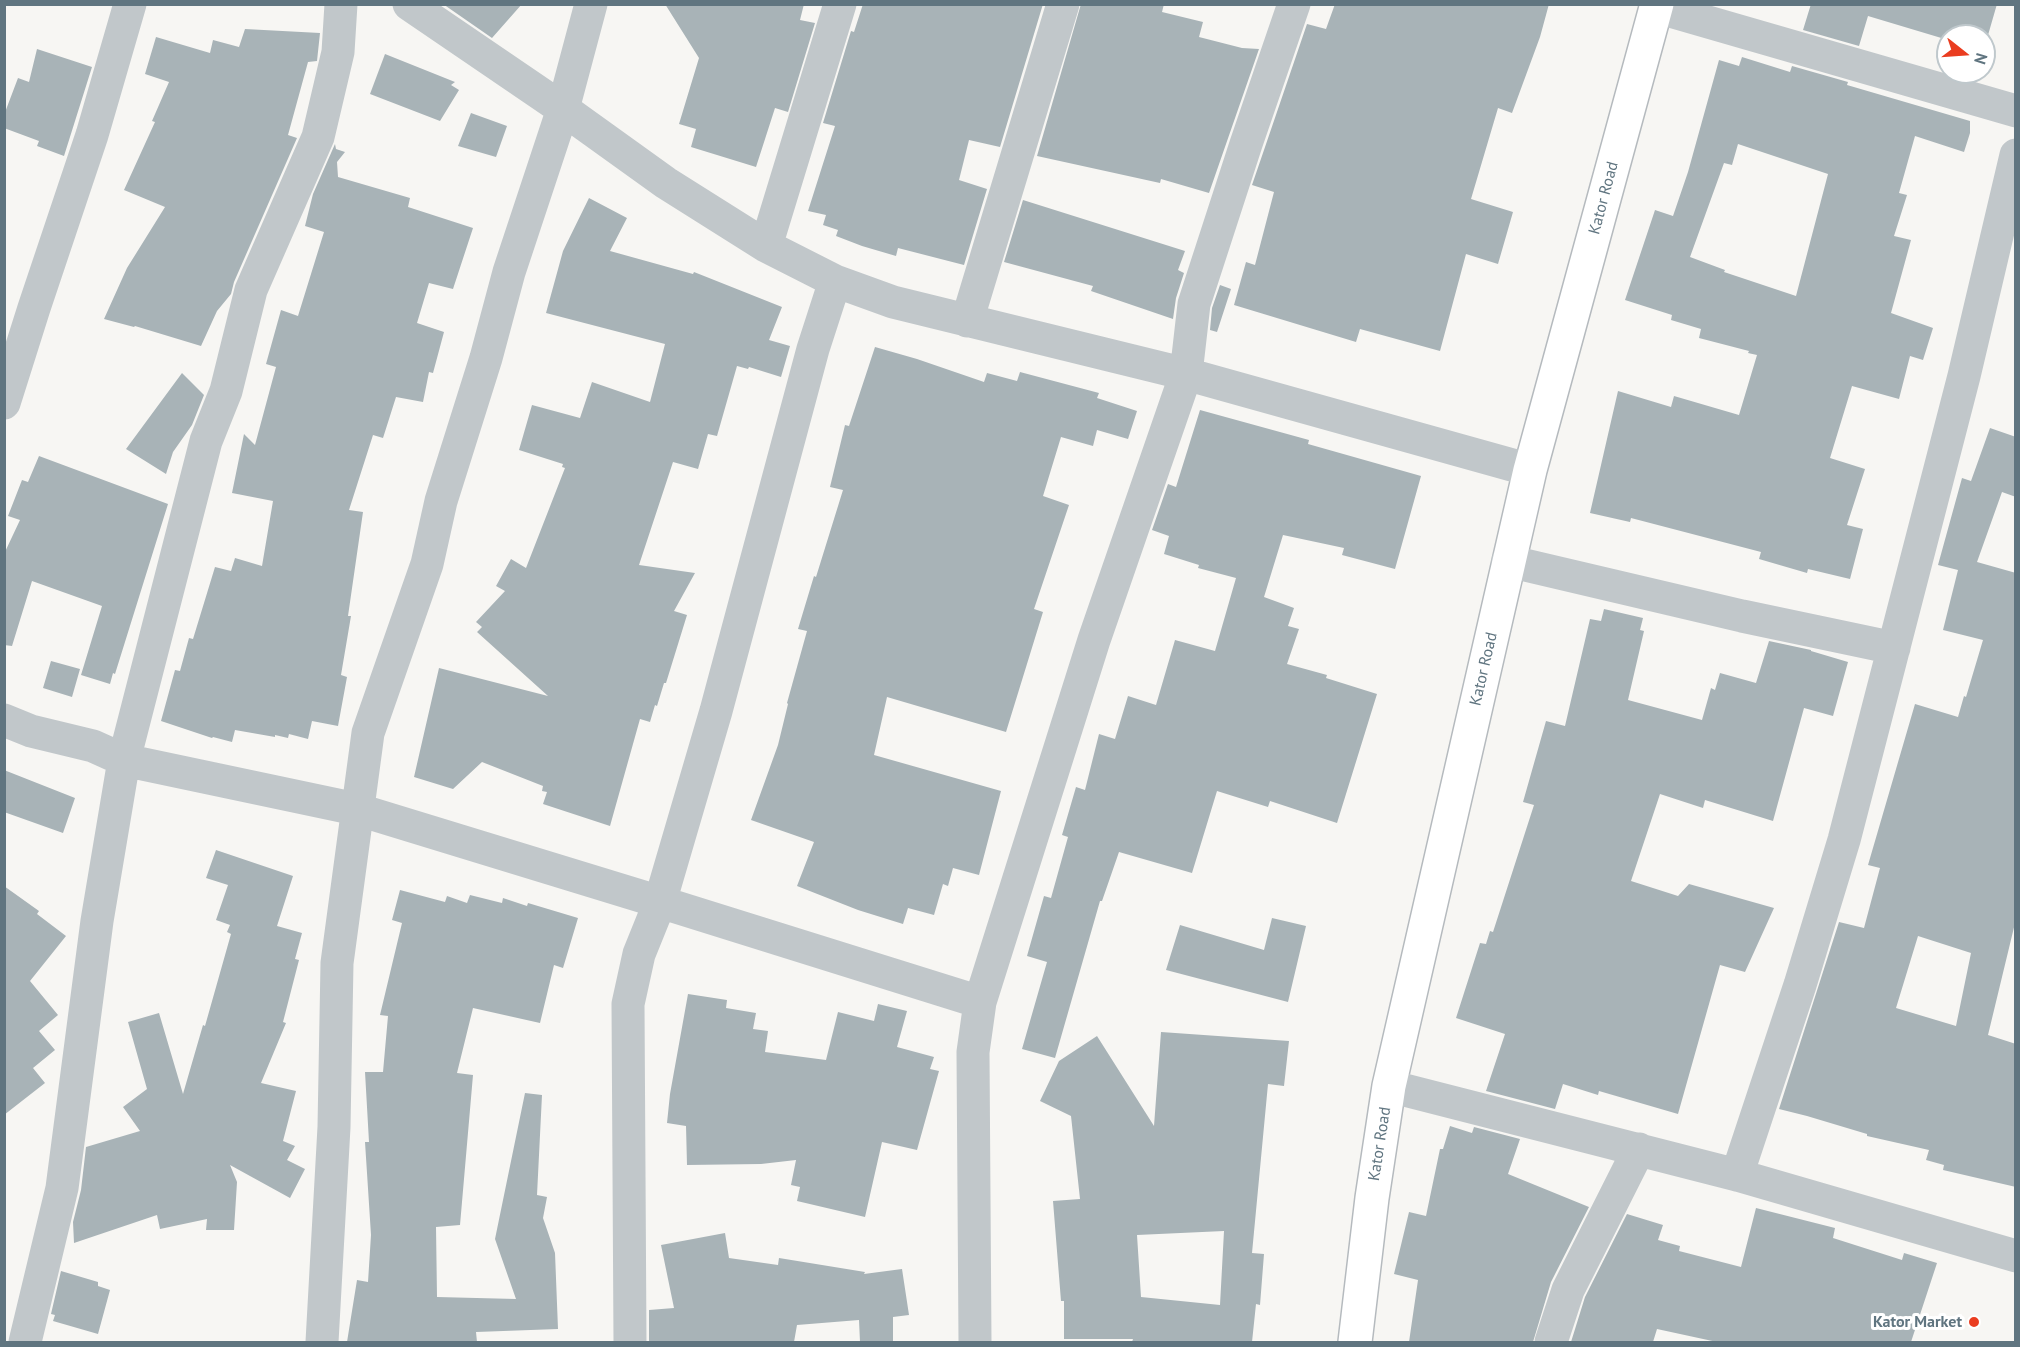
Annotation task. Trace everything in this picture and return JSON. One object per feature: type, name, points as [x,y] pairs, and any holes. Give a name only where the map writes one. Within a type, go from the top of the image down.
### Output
[{"type":"main road","name":"Kator Road","points":[[1355,1342],[1372,1198],[1389,1086],[1530,470],[1656,5]]},
{"type":"street","points":[[4,404],[92,135],[130,4]]},
{"type":"street","points":[[25,1342],[62,1188],[98,921],[124,760],[206,441],[226,391],[251,290],[318,137],[338,52],[341,4]]},
{"type":"street","points":[[409,4],[666,183],[766,246],[835,281],[893,302],[1186,374],[1530,470]]},
{"type":"street","points":[[322,1342],[334,1127],[337,963],[368,733],[427,564],[441,501],[486,358],[509,272],[562,109],[591,4]]},
{"type":"street","points":[[766,246],[840,4]]},
{"type":"street","points":[[967,321],[1063,4]]},
{"type":"street","points":[[975,1342],[973,1052],[980,1002],[1094,640],[1186,374],[1194,304],[1294,4]]},
{"type":"street","points":[[1656,5],[2016,111]]},
{"type":"street","points":[[1737,1175],[1800,985],[1841,851],[1961,387],[2016,155]]},
{"type":"street","points":[[630,1342],[628,1004],[639,954],[660,902],[716,711],[813,349],[835,281]]},
{"type":"street","points":[[1508,561],[1742,616],[1894,648]]},
{"type":"street","points":[[4,720],[31,731],[93,746],[124,760],[356,810],[980,1002]]},
{"type":"street","points":[[1389,1086],[1737,1175],[2016,1256]]},
{"type":"street","points":[[1551,1342],[1568,1290],[1639,1149]]},
{"type":"building","points":[[443,4],[522,4],[492,38]]},
{"type":"building","points":[[665,4],[804,4],[800,20],[815,23],[788,112],[775,108],[756,167],[691,147],[696,129],[679,124],[699,58]]},
{"type":"building","points":[[863,4],[1043,4],[1000,147],[969,140],[959,180],[987,189],[964,265],[898,248],[896,256],[862,246],[836,236],[838,230],[823,225],[826,215],[808,211],[835,126],[823,123],[851,31],[854,32]]},
{"type":"building","points":[[1081,4],[1164,4],[1162,12],[1203,22],[1199,37],[1242,48],[1259,49],[1209,193],[1161,179],[1160,183],[1037,156]]},
{"type":"building","points":[[1335,4],[1549,4],[1540,37],[1512,113],[1498,108],[1471,199],[1513,212],[1498,264],[1466,254],[1440,351],[1360,329],[1356,342],[1234,305],[1246,262],[1255,265],[1274,192],[1252,185],[1307,24],[1326,29]]},
{"type":"building","points":[[1811,4],[1997,4],[1991,24],[1936,24],[1936,36],[1868,16],[1859,46],[1803,30]]},
{"type":"building","points":[[245,29],[320,33],[317,61],[308,62],[288,135],[297,138],[234,282],[231,294],[217,311],[201,346],[104,319],[127,268],[165,207],[124,190],[155,122],[152,121],[169,82],[145,74],[156,37],[210,53],[213,40],[239,47]]},
{"type":"building","points":[[37,49],[92,67],[64,156],[37,146],[39,141],[4,128],[4,115],[18,78],[29,82]]},
{"type":"building","points":[[385,54],[455,82],[451,85],[459,90],[440,121],[370,94]]},
{"type":"building","points":[[1742,57],[1790,72],[1792,66],[1848,82],[1847,85],[1970,121],[1970,133],[1964,152],[1915,136],[1899,193],[1907,195],[1894,236],[1911,240],[1891,313],[1933,328],[1923,360],[1910,356],[1899,399],[1852,386],[1830,458],[1865,469],[1847,525],[1863,529],[1850,579],[1808,569],[1807,573],[1759,559],[1761,552],[1631,518],[1630,522],[1590,513],[1618,391],[1671,407],[1674,396],[1739,415],[1757,355],[1699,338],[1701,329],[1671,320],[1672,315],[1625,300],[1655,210],[1673,216],[1688,172],[1719,60],[1739,66]],"holes":[[[1738,144],[1828,174],[1796,296],[1724,272],[1725,270],[1690,257],[1724,163],[1732,165]]]},
{"type":"building","points":[[471,113],[507,126],[496,157],[458,146]]},
{"type":"building","points":[[335,144],[336,149],[345,152],[337,162],[338,177],[410,198],[408,207],[473,228],[453,289],[429,283],[417,323],[444,332],[433,373],[429,372],[423,402],[396,397],[383,438],[373,435],[349,510],[363,512],[348,616],[351,616],[341,675],[347,677],[338,726],[312,721],[308,739],[289,734],[288,738],[235,730],[232,742],[212,738],[161,721],[175,670],[180,671],[189,638],[193,639],[215,567],[231,571],[235,558],[262,566],[273,501],[232,493],[244,434],[255,445],[276,367],[266,364],[281,310],[298,316],[324,232],[305,226],[313,194]]},
{"type":"building","points":[[589,198],[627,218],[610,251],[693,274],[694,272],[782,307],[769,340],[790,346],[781,377],[749,367],[748,369],[737,366],[717,436],[708,434],[698,469],[673,462],[639,565],[695,573],[674,611],[687,615],[666,683],[664,683],[650,722],[640,719],[610,826],[543,804],[547,792],[542,791],[543,786],[482,762],[453,789],[414,777],[439,668],[548,696],[477,632],[482,627],[476,622],[505,591],[496,586],[511,559],[526,568],[565,468],[562,467],[563,464],[519,450],[532,405],[580,418],[592,382],[650,402],[665,344],[546,313],[563,251]]},
{"type":"building","points":[[1023,200],[1185,251],[1178,270],[1184,273],[1176,298],[1173,319],[1091,291],[1093,286],[1004,262]]},
{"type":"building","points":[[1220,285],[1231,289],[1217,332],[1210,330],[1212,308]]},
{"type":"building","points":[[875,347],[984,382],[987,373],[1017,381],[1020,372],[1099,393],[1097,398],[1137,411],[1128,439],[1097,430],[1093,446],[1061,437],[1043,496],[1069,505],[1034,609],[1043,612],[1006,732],[887,697],[874,755],[1001,791],[979,875],[953,868],[948,886],[943,884],[934,915],[908,908],[903,924],[858,910],[797,886],[814,842],[751,820],[778,745],[807,631],[798,629],[843,490],[830,487],[845,425],[849,426]]},
{"type":"building","points":[[182,373],[204,395],[192,425],[173,452],[166,474],[126,449]]},
{"type":"building","points":[[1200,410],[1309,440],[1308,444],[1421,476],[1395,569],[1342,555],[1344,548],[1283,535],[1264,597],[1294,608],[1288,626],[1299,629],[1287,664],[1327,675],[1326,678],[1377,694],[1337,823],[1270,801],[1268,807],[1217,791],[1192,873],[1119,852],[1102,901],[1100,901],[1055,1058],[1022,1049],[1047,962],[1027,956],[1044,896],[1051,898],[1068,837],[1062,835],[1076,787],[1085,790],[1099,734],[1115,739],[1128,696],[1156,705],[1175,640],[1215,651],[1236,578],[1198,568],[1199,565],[1164,554],[1169,536],[1152,530],[1168,484],[1176,487]]},
{"type":"building","points":[[1990,428],[2016,437],[2016,497],[2002,492],[1977,562],[2016,573],[2016,919],[1988,1035],[2016,1044],[2016,1187],[1943,1170],[1944,1165],[1926,1160],[1929,1150],[1867,1136],[1867,1134],[1779,1109],[1839,922],[1864,928],[1880,868],[1868,865],[1915,704],[1958,717],[1964,696],[1966,697],[1983,640],[1943,630],[1958,570],[1938,565],[1962,478],[1971,481]],"holes":[[[1918,936],[1971,953],[1956,1026],[1896,1008]]]},
{"type":"building","points":[[39,456],[168,504],[110,684],[81,675],[102,606],[32,581],[12,646],[4,645],[4,554],[20,520],[8,516],[22,480],[28,482]]},
{"type":"building","points":[[1604,609],[1643,618],[1640,630],[1644,631],[1628,700],[1702,720],[1711,688],[1715,690],[1720,673],[1756,683],[1769,641],[1811,650],[1848,662],[1833,716],[1804,708],[1773,821],[1705,800],[1703,808],[1660,794],[1631,881],[1678,896],[1689,884],[1774,908],[1745,972],[1720,965],[1678,1114],[1599,1091],[1598,1095],[1563,1084],[1555,1109],[1486,1091],[1505,1034],[1456,1018],[1480,943],[1486,944],[1490,931],[1493,932],[1534,805],[1523,802],[1546,721],[1565,726],[1590,619],[1601,621]]},
{"type":"building","points":[[51,661],[80,669],[72,697],[43,688]]},
{"type":"building","points":[[4,770],[75,798],[63,833],[4,812]]},
{"type":"building","points":[[216,850],[293,876],[277,926],[302,933],[295,959],[299,960],[283,1022],[286,1023],[261,1083],[296,1091],[283,1141],[295,1146],[287,1160],[305,1169],[290,1198],[230,1165],[237,1182],[234,1230],[206,1230],[207,1219],[160,1229],[157,1215],[74,1243],[73,1222],[81,1190],[86,1147],[140,1131],[123,1107],[147,1089],[128,1022],[159,1013],[183,1094],[231,934],[227,932],[230,925],[216,920],[228,885],[206,878]]},
{"type":"building","points":[[4,886],[39,911],[37,914],[66,936],[30,981],[58,1015],[39,1031],[55,1050],[33,1068],[45,1083],[4,1115]]},
{"type":"building","points":[[400,890],[445,902],[447,896],[467,903],[470,895],[502,903],[503,898],[578,918],[563,968],[554,965],[540,1023],[473,1008],[457,1073],[473,1075],[460,1225],[436,1227],[437,1297],[516,1299],[495,1239],[525,1093],[542,1095],[537,1195],[547,1197],[543,1218],[555,1253],[558,1329],[476,1332],[477,1342],[347,1342],[357,1280],[368,1282],[371,1235],[365,1142],[369,1142],[365,1072],[383,1072],[388,1016],[380,1015],[402,923],[392,920]]},
{"type":"building","points":[[1272,918],[1306,926],[1288,1002],[1166,970],[1180,925],[1264,950]]},
{"type":"building","points":[[688,994],[727,1000],[726,1008],[756,1013],[753,1029],[768,1031],[765,1052],[826,1060],[838,1012],[874,1021],[878,1004],[907,1011],[897,1047],[934,1057],[930,1069],[939,1071],[917,1150],[882,1142],[865,1217],[797,1201],[800,1187],[791,1185],[796,1160],[761,1164],[687,1165],[686,1126],[667,1123]]},
{"type":"building","points":[[1161,1032],[1289,1041],[1284,1086],[1268,1084],[1252,1253],[1264,1254],[1260,1305],[1256,1304],[1252,1342],[1132,1342],[1133,1339],[1064,1339],[1064,1301],[1061,1301],[1053,1201],[1080,1199],[1071,1116],[1040,1101],[1059,1061],[1097,1036],[1154,1126]],"holes":[[[1224,1231],[1220,1305],[1141,1297],[1137,1235]]]},
{"type":"building","points":[[1450,1126],[1472,1133],[1474,1127],[1520,1139],[1508,1174],[1589,1207],[1551,1282],[1533,1342],[1409,1342],[1418,1280],[1394,1274],[1409,1212],[1426,1216],[1440,1149],[1443,1149]]},
{"type":"building","points":[[1756,1208],[1835,1228],[1833,1238],[1902,1260],[1904,1253],[1937,1263],[1911,1342],[1717,1342],[1657,1329],[1653,1342],[1571,1342],[1585,1297],[1627,1214],[1663,1225],[1658,1240],[1680,1246],[1679,1251],[1741,1267]]},
{"type":"building","points":[[725,1233],[729,1258],[778,1265],[779,1258],[865,1272],[864,1274],[902,1269],[909,1315],[893,1317],[893,1341],[860,1342],[859,1320],[797,1325],[794,1342],[649,1342],[649,1310],[674,1308],[661,1245]]},
{"type":"building","points":[[61,1271],[98,1282],[98,1286],[110,1290],[98,1334],[53,1321],[55,1315],[51,1314]]},
{"type":"place","name":"Kator Market","points":[[1974,1322]]}]
